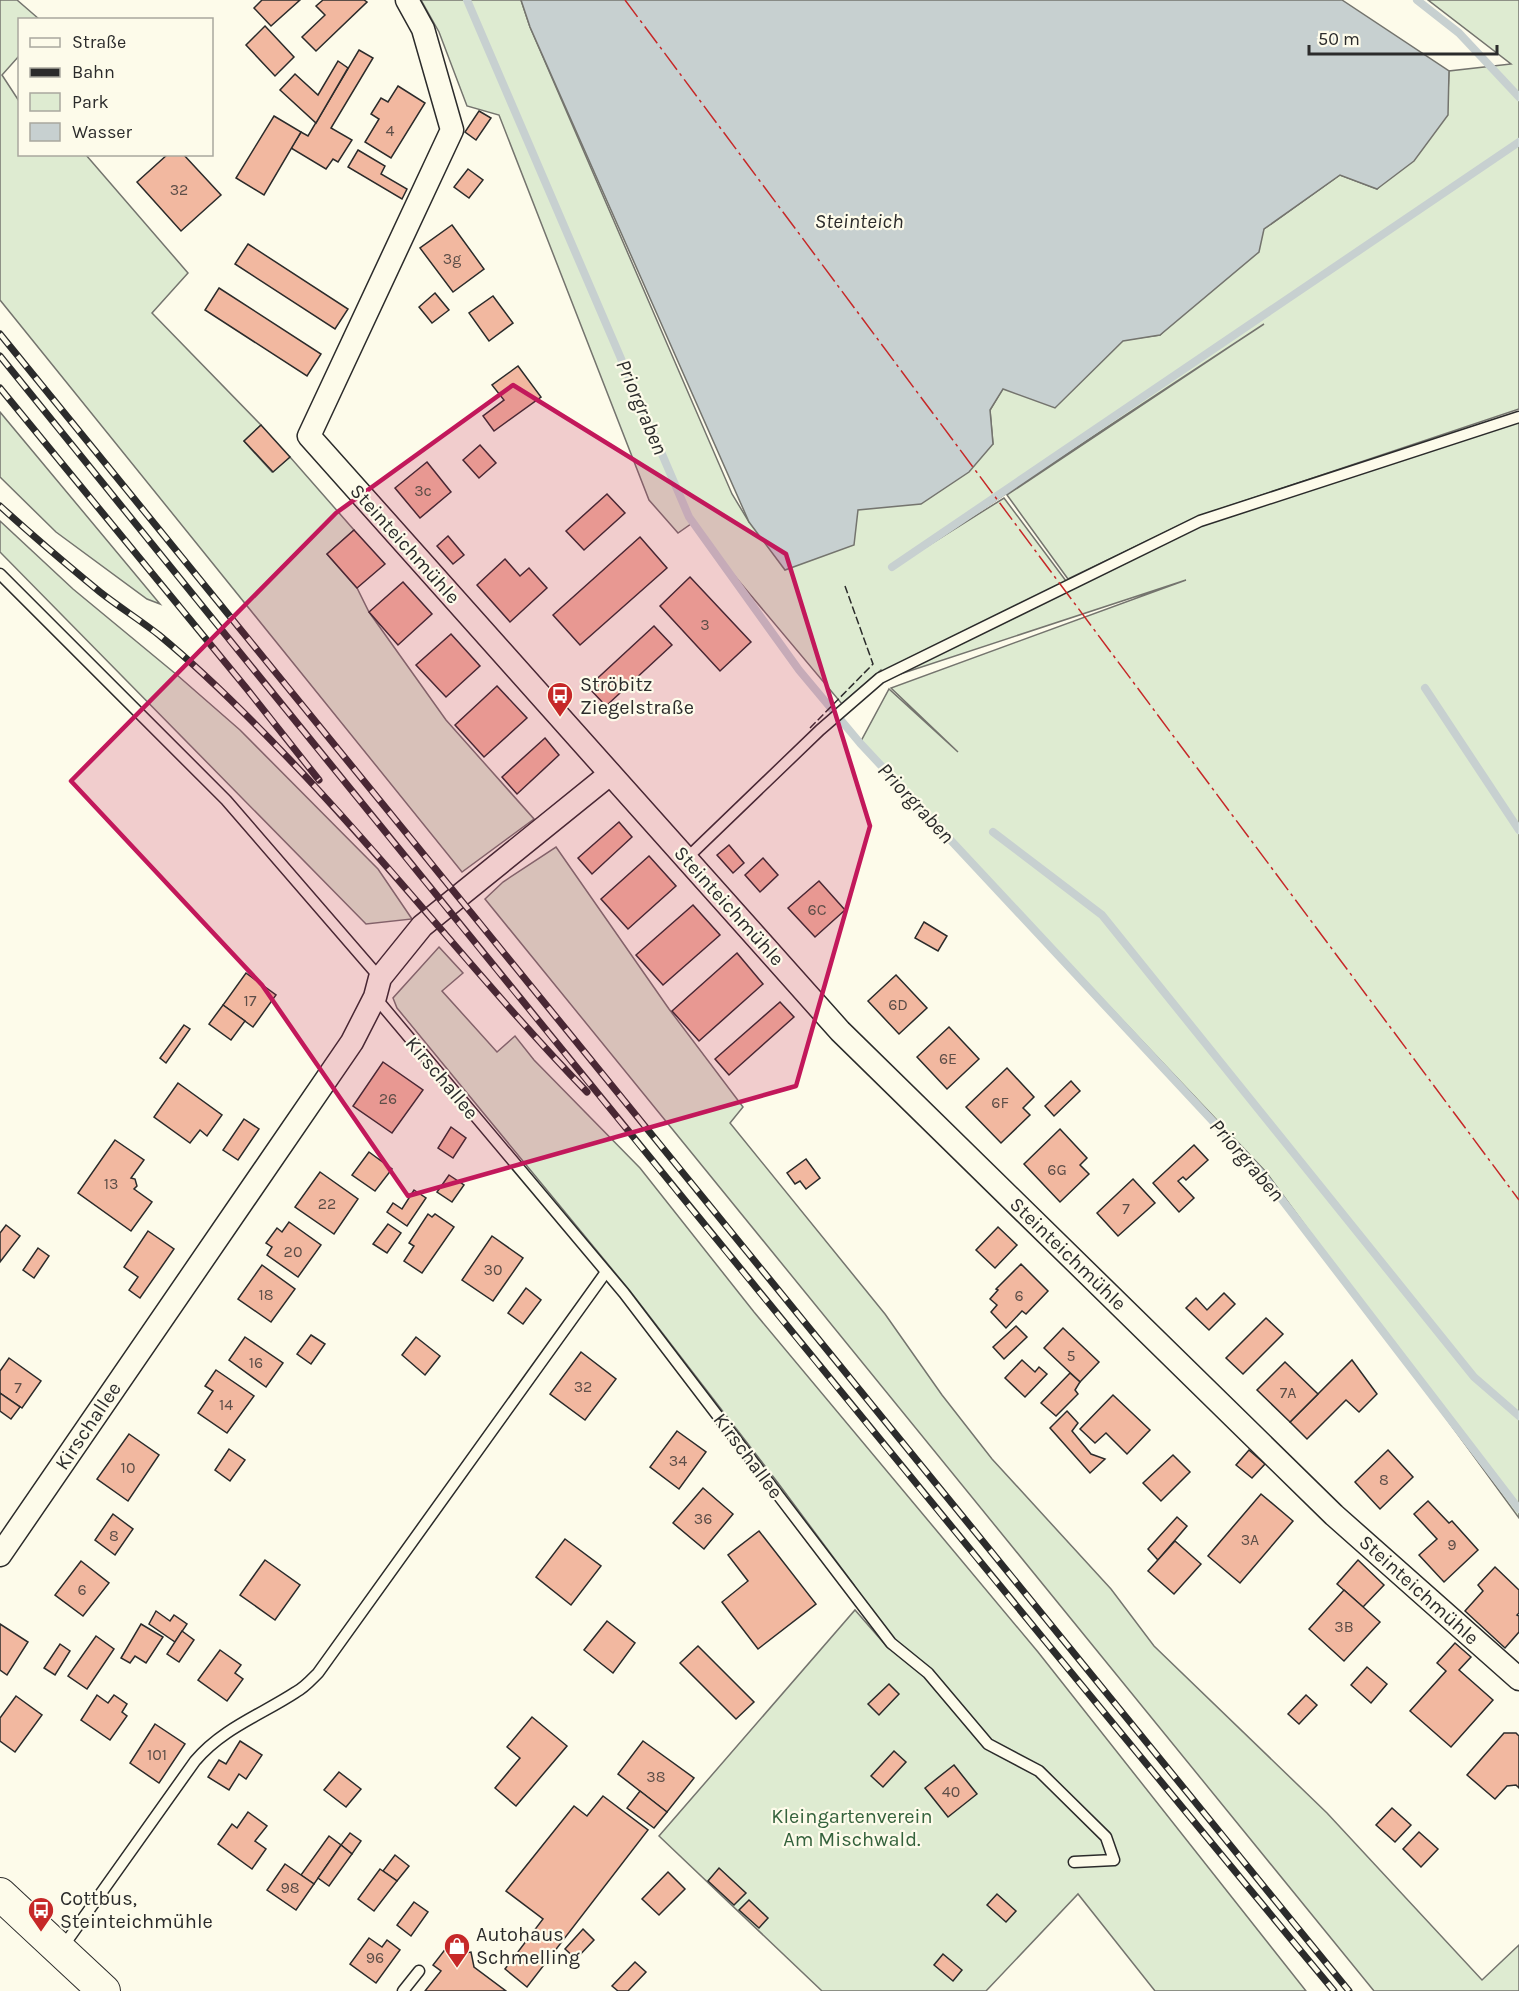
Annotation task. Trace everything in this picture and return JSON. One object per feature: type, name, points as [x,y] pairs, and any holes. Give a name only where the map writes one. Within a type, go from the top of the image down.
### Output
[{"type":"main road","points":[[0,1894],[104,1991]]},
{"type":"street","name":"Steinteichmühle","points":[[407,0],[423,29],[452,130],[309,436],[849,1039],[1334,1515],[1519,1679]]},
{"type":"street","name":"Kirschallee","points":[[0,1555],[352,1042],[377,987],[422,926],[610,774]]},
{"type":"lane","points":[[687,858],[829,722],[880,678],[1200,521],[1519,417]]},
{"type":"lane","points":[[0,574],[226,800],[377,987]]},
{"type":"lane","name":"Kirschallee","points":[[377,987],[606,1272],[891,1643],[928,1673],[988,1744],[1039,1771],[1106,1837],[1114,1860],[1074,1862]]},
{"type":"lane","points":[[61,1951],[209,1744],[299,1691],[318,1673],[606,1272]]},
{"type":"lane","points":[[404,1991],[419,1971]]},
{"type":"highlighted area","points":[[513,385],[786,554],[870,826],[796,1086],[408,1196],[262,985],[71,781],[336,513]]},
{"type":"green space","points":[[0,0],[17,0],[38,18],[18,18],[18,57],[2,75],[18,99],[18,156],[87,156],[188,273],[152,313],[261,425],[244,441],[272,472],[290,457],[354,530],[327,554],[357,588],[369,612],[446,720],[534,819],[462,872],[0,300]]},
{"type":"green space","points":[[421,0],[521,0],[530,27],[732,494],[749,522],[857,507],[993,444],[990,410],[1003,388],[1123,340],[1160,335],[1264,229],[1340,175],[1377,189],[1447,115],[1449,71],[1511,64],[1428,0],[1519,0],[1519,409],[1199,516],[1068,579],[1007,495],[1264,324],[902,562],[1004,498],[1069,585],[1205,522],[1519,419],[1519,1518],[1266,1172],[860,743],[889,689],[958,752],[891,688],[1186,580],[885,679],[881,670],[842,704],[691,524],[678,533],[649,500],[499,115],[467,106],[439,32]]},
{"type":"green space","points":[[0,412],[160,604],[147,599],[56,532],[0,477]]},
{"type":"green space","points":[[0,521],[73,589],[240,730],[378,869],[412,919],[366,924],[0,552]]},
{"type":"green space","points":[[556,847],[669,1009],[743,1107],[730,1123],[885,1314],[942,1395],[992,1459],[1111,1589],[1154,1646],[1327,1813],[1482,1980],[1519,1945],[1519,1991],[1374,1991],[485,899],[503,882]]},
{"type":"green space","name":"Kleingartenverein Am Mischwald.","points":[[439,947],[463,973],[442,991],[497,1052],[515,1036],[534,1060],[640,1168],[754,1312],[1038,1652],[1306,1991],[1155,1991],[1078,1894],[986,1991],[822,1991],[659,1836],[855,1610],[889,1649],[854,1585],[778,1483],[630,1291],[397,1008],[393,998]]},
{"type":"water","name":"Steinteich","points":[[521,0],[1342,0],[1449,71],[1448,115],[1414,161],[1377,189],[1340,175],[1264,229],[1259,252],[1160,335],[1123,341],[1055,408],[1003,389],[990,410],[993,444],[969,472],[921,504],[858,510],[854,545],[785,570],[749,522],[530,27]]},
{"type":"building","points":[[262,0],[300,0],[271,26],[254,8]]},
{"type":"building","points":[[323,0],[364,0],[367,2],[316,51],[302,37],[325,15],[316,6]]},
{"type":"building","points":[[265,26],[294,57],[275,76],[246,45]]},
{"type":"building","points":[[359,50],[373,58],[331,128],[352,140],[338,162],[333,159],[326,169],[291,148],[301,132],[308,136]]},
{"type":"building","points":[[338,61],[348,68],[316,123],[280,90],[295,74],[318,95]]},
{"type":"building","points":[[398,86],[425,103],[391,158],[365,142],[379,119],[371,114],[381,98],[388,102]]},
{"type":"building","points":[[479,111],[491,118],[476,140],[465,132]]},
{"type":"building","points":[[274,116],[301,132],[264,195],[236,178]]},
{"type":"building","points":[[358,150],[385,166],[381,174],[407,189],[402,199],[348,167]]},
{"type":"building","points":[[166,156],[185,156],[221,195],[181,231],[137,182]]},
{"type":"building","points":[[468,169],[483,180],[469,198],[454,187]]},
{"type":"building","points":[[452,225],[484,269],[453,292],[420,248]]},
{"type":"building","points":[[248,244],[348,309],[335,329],[235,264]]},
{"type":"building","points":[[219,288],[321,354],[307,376],[205,310]]},
{"type":"building","points":[[435,293],[449,310],[432,323],[419,307]]},
{"type":"building","points":[[493,296],[513,323],[489,341],[469,313]]},
{"type":"building","points":[[518,366],[541,397],[494,431],[483,416],[504,400],[492,385]]},
{"type":"building","points":[[261,425],[290,457],[273,472],[244,441]]},
{"type":"building","points":[[480,445],[496,463],[479,478],[463,460]]},
{"type":"building","points":[[427,462],[451,492],[420,518],[395,488]]},
{"type":"building","points":[[607,494],[625,513],[584,550],[566,531]]},
{"type":"building","points":[[354,530],[385,564],[357,588],[327,554]]},
{"type":"building","points":[[448,536],[464,555],[453,564],[437,546]]},
{"type":"building","points":[[640,537],[667,568],[580,645],[553,615]]},
{"type":"building","points":[[505,559],[520,576],[529,568],[547,588],[510,622],[477,585]]},
{"type":"building","points":[[690,577],[751,642],[720,671],[660,606]]},
{"type":"building","points":[[403,582],[432,614],[398,645],[369,612]]},
{"type":"building","points":[[654,626],[672,645],[606,706],[588,687]]},
{"type":"building","points":[[451,634],[480,666],[446,697],[416,665]]},
{"type":"building","points":[[497,686],[527,718],[484,757],[455,725]]},
{"type":"building","points":[[545,738],[559,755],[517,794],[502,777]]},
{"type":"building","points":[[619,822],[632,837],[592,874],[578,858]]},
{"type":"building","points":[[729,845],[744,863],[733,873],[717,855]]},
{"type":"building","points":[[649,856],[676,886],[628,929],[601,899]]},
{"type":"building","points":[[763,858],[778,875],[760,892],[745,875]]},
{"type":"building","points":[[819,881],[845,910],[815,937],[788,908]]},
{"type":"building","points":[[693,905],[720,935],[663,985],[636,955]]},
{"type":"building","points":[[924,922],[947,936],[938,951],[915,938]]},
{"type":"building","points":[[737,953],[763,984],[699,1041],[672,1011]]},
{"type":"building","points":[[246,973],[276,995],[253,1027],[223,1005]]},
{"type":"building","points":[[896,975],[927,1008],[899,1034],[868,1001]]},
{"type":"building","points":[[780,1002],[794,1017],[729,1075],[715,1059]]},
{"type":"building","points":[[223,1005],[245,1021],[231,1040],[209,1024]]},
{"type":"building","points":[[184,1025],[190,1029],[166,1063],[160,1058]]},
{"type":"building","points":[[949,1027],[979,1059],[947,1089],[917,1057]]},
{"type":"building","points":[[383,1062],[423,1090],[392,1133],[353,1106]]},
{"type":"building","points":[[1007,1068],[1034,1097],[1023,1108],[1030,1115],[1001,1143],[966,1107]]},
{"type":"building","points":[[1071,1081],[1080,1091],[1054,1116],[1045,1106]]},
{"type":"building","points":[[178,1083],[222,1115],[207,1136],[200,1130],[190,1143],[154,1117]]},
{"type":"building","points":[[244,1119],[259,1129],[238,1160],[223,1150]]},
{"type":"building","points":[[451,1127],[466,1138],[453,1158],[438,1148]]},
{"type":"building","points":[[1060,1129],[1087,1158],[1080,1165],[1089,1174],[1060,1202],[1024,1164]]},
{"type":"building","points":[[115,1140],[144,1160],[131,1178],[135,1179],[137,1186],[134,1189],[152,1202],[131,1231],[78,1193]]},
{"type":"building","points":[[1194,1145],[1208,1160],[1186,1180],[1183,1177],[1178,1181],[1194,1198],[1179,1212],[1153,1183]]},
{"type":"building","points":[[369,1152],[392,1169],[375,1191],[352,1175]]},
{"type":"building","points":[[806,1159],[820,1178],[806,1189],[800,1181],[795,1184],[787,1173]]},
{"type":"building","points":[[320,1172],[358,1199],[334,1234],[295,1207]]},
{"type":"building","points":[[449,1175],[464,1185],[452,1202],[437,1192]]},
{"type":"building","points":[[1133,1179],[1155,1203],[1118,1236],[1097,1213]]},
{"type":"building","points":[[414,1190],[426,1198],[407,1226],[387,1212],[393,1203],[402,1209]]},
{"type":"building","points":[[428,1214],[432,1217],[435,1214],[454,1227],[422,1273],[404,1261],[414,1246],[409,1243]]},
{"type":"building","points":[[289,1222],[321,1245],[298,1277],[267,1255],[272,1247],[266,1243],[277,1228],[282,1232]]},
{"type":"building","points":[[388,1224],[401,1233],[387,1253],[373,1244]]},
{"type":"building","points":[[6,1225],[20,1236],[0,1262],[0,1233]]},
{"type":"building","points":[[998,1227],[1017,1245],[995,1268],[976,1250]]},
{"type":"building","points":[[148,1231],[174,1249],[140,1298],[129,1290],[138,1277],[124,1267]]},
{"type":"building","points":[[492,1236],[523,1258],[493,1301],[462,1280]]},
{"type":"building","points":[[38,1248],[49,1256],[34,1278],[23,1270]]},
{"type":"building","points":[[1021,1264],[1048,1291],[1026,1314],[1022,1311],[1006,1328],[991,1312],[997,1305],[990,1299],[998,1290],[996,1289]]},
{"type":"building","points":[[262,1265],[295,1289],[271,1322],[238,1299]]},
{"type":"building","points":[[526,1288],[541,1300],[523,1324],[508,1313]]},
{"type":"building","points":[[1224,1293],[1235,1304],[1209,1330],[1186,1308],[1196,1298],[1207,1310]]},
{"type":"building","points":[[1266,1318],[1283,1334],[1243,1374],[1226,1358]]},
{"type":"building","points":[[1016,1326],[1027,1337],[1004,1359],[993,1347]]},
{"type":"building","points":[[1063,1328],[1099,1362],[1080,1382],[1044,1348]]},
{"type":"building","points":[[311,1335],[325,1344],[311,1364],[297,1354]]},
{"type":"building","points":[[245,1337],[283,1363],[266,1387],[229,1360]]},
{"type":"building","points":[[416,1337],[440,1356],[425,1375],[402,1355]]},
{"type":"building","points":[[581,1352],[616,1379],[585,1420],[550,1394]]},
{"type":"building","points":[[9,1358],[41,1381],[22,1408],[0,1393],[0,1371]]},
{"type":"building","points":[[1022,1360],[1035,1372],[1039,1367],[1047,1374],[1025,1397],[1005,1378]]},
{"type":"building","points":[[1352,1360],[1377,1394],[1359,1412],[1346,1400],[1307,1439],[1290,1422]]},
{"type":"building","points":[[1285,1362],[1318,1394],[1290,1422],[1257,1390]]},
{"type":"building","points":[[216,1370],[254,1396],[227,1433],[198,1413],[213,1391],[205,1386]]},
{"type":"building","points":[[1070,1373],[1080,1382],[1075,1390],[1078,1394],[1056,1416],[1041,1403]]},
{"type":"building","points":[[0,1393],[20,1407],[11,1419],[0,1411]]},
{"type":"building","points":[[1113,1395],[1150,1430],[1127,1454],[1106,1433],[1095,1443],[1080,1429]]},
{"type":"building","points":[[1067,1411],[1078,1423],[1072,1431],[1091,1454],[1105,1459],[1090,1473],[1050,1428]]},
{"type":"building","points":[[677,1431],[706,1452],[679,1489],[650,1467]]},
{"type":"building","points":[[129,1434],[159,1455],[128,1501],[97,1479]]},
{"type":"building","points":[[229,1449],[245,1460],[230,1481],[215,1470]]},
{"type":"building","points":[[1249,1450],[1265,1464],[1252,1478],[1236,1465]]},
{"type":"building","points":[[1388,1450],[1413,1477],[1380,1509],[1355,1482]]},
{"type":"building","points":[[1173,1455],[1190,1472],[1161,1501],[1143,1483]]},
{"type":"building","points":[[703,1488],[733,1514],[704,1549],[673,1523]]},
{"type":"building","points":[[1261,1494],[1293,1521],[1240,1583],[1208,1556]]},
{"type":"building","points":[[1428,1501],[1449,1523],[1452,1521],[1478,1550],[1444,1582],[1419,1555],[1437,1539],[1414,1514]]},
{"type":"building","points":[[113,1514],[133,1529],[115,1555],[95,1540]]},
{"type":"building","points":[[1177,1517],[1187,1526],[1158,1560],[1148,1549]]},
{"type":"building","points":[[759,1531],[816,1604],[758,1649],[722,1602],[748,1581],[728,1555]]},
{"type":"building","points":[[565,1539],[601,1566],[571,1605],[536,1577]]},
{"type":"building","points":[[1175,1541],[1201,1564],[1174,1594],[1148,1571]]},
{"type":"building","points":[[265,1560],[300,1585],[275,1620],[240,1595]]},
{"type":"building","points":[[1358,1560],[1384,1585],[1363,1607],[1337,1584]]},
{"type":"building","points":[[81,1561],[109,1583],[83,1616],[55,1595]]},
{"type":"building","points":[[1495,1567],[1519,1590],[1519,1613],[1517,1615],[1519,1616],[1519,1632],[1505,1648],[1465,1611],[1483,1591],[1478,1585]]},
{"type":"building","points":[[1344,1590],[1380,1622],[1344,1661],[1309,1629]]},
{"type":"building","points":[[156,1611],[170,1621],[174,1615],[187,1624],[175,1642],[149,1624]]},
{"type":"building","points":[[607,1621],[635,1643],[613,1673],[584,1650]]},
{"type":"building","points":[[0,1624],[28,1642],[7,1675],[0,1670]]},
{"type":"building","points":[[141,1624],[163,1637],[146,1663],[135,1656],[130,1663],[121,1658]]},
{"type":"building","points":[[182,1631],[194,1640],[179,1662],[167,1654]]},
{"type":"building","points":[[96,1636],[114,1649],[87,1689],[68,1676]]},
{"type":"building","points":[[1455,1643],[1471,1657],[1459,1670],[1493,1700],[1451,1747],[1410,1711],[1446,1671],[1437,1663]]},
{"type":"building","points":[[60,1644],[70,1651],[55,1675],[44,1668]]},
{"type":"building","points":[[698,1646],[754,1702],[736,1719],[680,1663]]},
{"type":"building","points":[[220,1650],[241,1665],[235,1673],[243,1679],[227,1701],[198,1680]]},
{"type":"building","points":[[1367,1667],[1387,1684],[1371,1703],[1351,1685]]},
{"type":"building","points":[[889,1684],[899,1694],[879,1715],[868,1704]]},
{"type":"building","points":[[97,1695],[108,1703],[114,1695],[127,1704],[122,1712],[127,1716],[110,1740],[81,1720]]},
{"type":"building","points":[[1306,1695],[1317,1705],[1299,1724],[1288,1714]]},
{"type":"building","points":[[16,1696],[42,1715],[15,1752],[0,1741],[0,1718]]},
{"type":"building","points":[[532,1717],[567,1746],[516,1806],[495,1788],[520,1758],[507,1747]]},
{"type":"building","points":[[155,1724],[185,1744],[159,1783],[130,1763]]},
{"type":"building","points":[[1504,1733],[1516,1733],[1519,1736],[1519,1788],[1516,1785],[1507,1786],[1495,1799],[1467,1775]]},
{"type":"building","points":[[240,1741],[262,1755],[246,1779],[239,1774],[229,1790],[208,1777],[219,1760],[226,1764]]},
{"type":"building","points":[[643,1741],[694,1778],[667,1812],[618,1774]]},
{"type":"building","points":[[894,1751],[906,1762],[883,1787],[871,1776]]},
{"type":"building","points":[[954,1765],[977,1794],[948,1817],[925,1788]]},
{"type":"building","points":[[339,1772],[361,1789],[346,1807],[324,1790]]},
{"type":"building","points":[[640,1791],[667,1812],[654,1828],[627,1808]]},
{"type":"building","points":[[603,1796],[648,1830],[527,1987],[505,1969],[543,1919],[506,1891],[574,1806],[587,1816]]},
{"type":"building","points":[[1392,1808],[1411,1825],[1395,1842],[1376,1825]]},
{"type":"building","points":[[248,1812],[267,1826],[255,1841],[266,1849],[252,1869],[218,1844],[232,1824],[237,1828]]},
{"type":"building","points":[[1419,1832],[1438,1849],[1421,1867],[1403,1849]]},
{"type":"building","points":[[350,1833],[361,1841],[352,1854],[341,1845]]},
{"type":"building","points":[[329,1836],[341,1845],[314,1884],[301,1875]]},
{"type":"building","points":[[341,1845],[352,1854],[329,1886],[318,1878]]},
{"type":"building","points":[[395,1855],[409,1866],[397,1881],[383,1871]]},
{"type":"building","points":[[285,1864],[314,1884],[296,1910],[267,1890]]},
{"type":"building","points":[[719,1868],[746,1893],[734,1905],[708,1881]]},
{"type":"building","points":[[380,1869],[397,1881],[374,1911],[358,1899]]},
{"type":"building","points":[[668,1872],[685,1889],[659,1915],[642,1899]]},
{"type":"building","points":[[997,1894],[1016,1911],[1006,1922],[987,1905]]},
{"type":"building","points":[[749,1900],[768,1918],[759,1928],[739,1910]]},
{"type":"building","points":[[414,1902],[428,1912],[411,1936],[397,1925]]},
{"type":"building","points":[[583,1929],[594,1940],[576,1959],[565,1949]]},
{"type":"building","points":[[369,1938],[382,1947],[387,1940],[400,1950],[376,1983],[350,1964]]},
{"type":"building","name":"Autohaus Schmelling","points":[[447,1947],[457,1954],[471,1952],[474,1967],[506,1991],[425,1991],[441,1971],[433,1965]]},
{"type":"building","points":[[943,1954],[962,1970],[953,1981],[934,1965]]},
{"type":"building","points":[[635,1962],[646,1972],[628,1991],[618,1991],[612,1986]]},
{"type":"waterway","name":"Priorgraben","points":[[467,0],[689,517],[799,670],[860,743],[1263,1175],[1519,1509]]},
{"type":"waterway","points":[[1417,0],[1459,33],[1519,97]]},
{"type":"waterway","points":[[892,567],[1519,142]]},
{"type":"waterway","points":[[1425,688],[1519,830]]},
{"type":"waterway","points":[[993,832],[1102,915],[1474,1377],[1519,1416]]},
{"type":"railway","points":[[0,334],[1349,1991]]},
{"type":"railway","points":[[0,356],[664,1175],[1334,1991]]},
{"type":"railway","points":[[0,388],[319,780]]},
{"type":"railway","points":[[0,506],[100,592],[152,629],[243,712],[328,801],[511,1010],[587,1092]]},
{"type":"fence","points":[[810,728],[873,664],[845,586]]},
{"type":"power","points":[[625,0],[1519,1200]]},
{"type":"place","name":"Ströbitz Ziegelstraße","points":[[560,718]]},
{"type":"place","name":"Cottbus, Steinteichmühle","points":[[41,1933]]},
{"type":"place","name":"Autohaus Schmelling","points":[[457,1969]]}]
